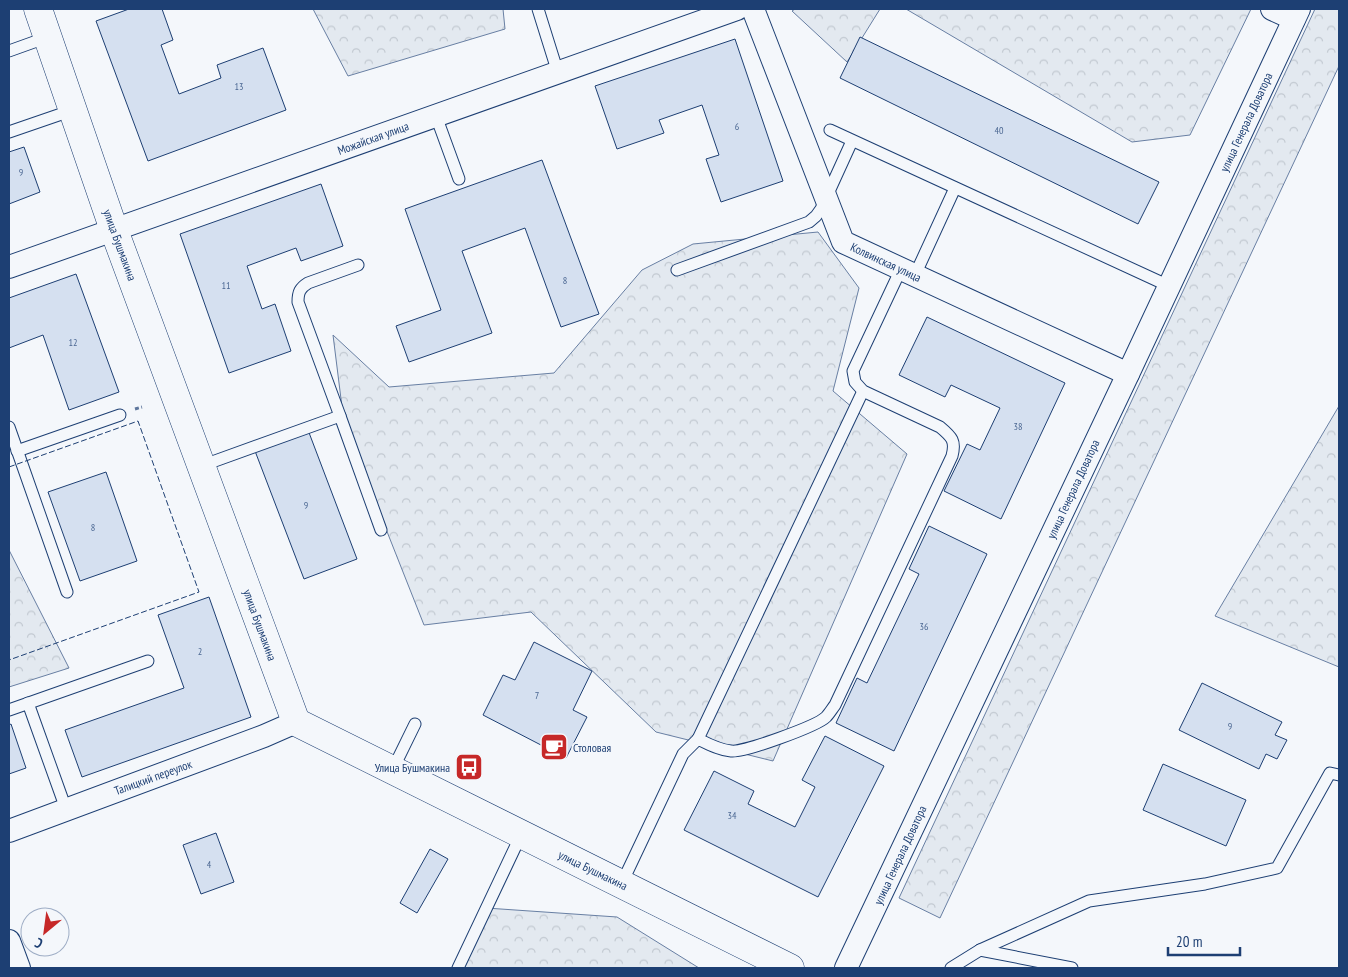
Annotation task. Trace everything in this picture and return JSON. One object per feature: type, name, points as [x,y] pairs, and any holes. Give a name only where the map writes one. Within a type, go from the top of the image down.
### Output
[{"type":"street","name":"улица Бушмакина","points":[[38,9],[114,230],[296,722],[790,968]]},
{"type":"street","name":"Можайская улица","points":[[9,267],[737,9]]},
{"type":"street","name":"Колвинская улица","points":[[753,9],[843,242],[1128,374]]},
{"type":"street","points":[[1272,9],[1297,14]]},
{"type":"street","name":"улица Генерала Доватора","points":[[846,968],[1297,14]]},
{"type":"street","name":"Талицкий переулок","points":[[9,831],[264,736],[296,722]]},
{"type":"street","points":[[9,941],[19,968]]},
{"type":"lane","points":[[538,9],[558,72]]},
{"type":"lane","points":[[9,51],[48,37]]},
{"type":"lane","points":[[9,132],[73,110]]},
{"type":"lane","points":[[436,116],[459,179]]},
{"type":"lane","points":[[830,130],[1169,286]]},
{"type":"lane","points":[[677,270],[810,222],[816,216],[826,197],[852,141]]},
{"type":"lane","points":[[698,739],[732,752],[744,750],[812,726],[826,718],[852,669],[952,456],[955,446],[950,436],[940,427],[863,391],[855,382],[853,370],[955,188]]},
{"type":"lane","points":[[358,265],[301,287],[298,294],[298,302],[381,530]]},
{"type":"lane","points":[[621,884],[683,754],[698,739],[863,391]]},
{"type":"lane","points":[[17,451],[120,415]]},
{"type":"lane","points":[[202,466],[340,416]]},
{"type":"lane","points":[[9,428],[68,592]]},
{"type":"lane","points":[[9,710],[148,661]]},
{"type":"lane","points":[[28,703],[66,810]]},
{"type":"lane","points":[[392,770],[415,724]]},
{"type":"lane","points":[[951,968],[980,950],[1089,901],[1205,884],[1276,868],[1330,773],[1339,775]]},
{"type":"lane","points":[[458,968],[521,835]]},
{"type":"lane","points":[[980,950],[1072,968]]},
{"type":"green space","points":[[313,9],[503,9],[505,29],[348,76]]},
{"type":"green space","points":[[795,9],[880,9],[847,62],[792,11]]},
{"type":"green space","points":[[906,9],[1251,9],[1190,135],[1132,142]]},
{"type":"green space","points":[[1315,9],[1339,9],[1339,66],[940,918],[899,898]]},
{"type":"green space","points":[[818,232],[859,288],[833,391],[907,454],[773,761],[656,732],[531,612],[424,625],[344,423],[333,335],[389,387],[554,373],[642,270],[693,244]]},
{"type":"green space","points":[[1339,406],[1339,667],[1215,616]]},
{"type":"green space","points":[[9,550],[69,668],[9,687]]},
{"type":"green space","points":[[486,908],[617,917],[699,968],[460,968]]},
{"type":"building","points":[[129,9],[162,9],[173,40],[161,45],[179,94],[221,78],[217,65],[263,48],[286,110],[148,161],[96,21]]},
{"type":"building","points":[[860,37],[1159,182],[1138,224],[840,78]]},
{"type":"building","points":[[735,39],[783,181],[721,202],[706,159],[719,155],[702,105],[659,120],[664,133],[617,149],[595,86]]},
{"type":"building","points":[[24,147],[40,192],[9,204],[9,152]]},
{"type":"building","points":[[542,160],[599,314],[561,327],[525,228],[462,251],[492,333],[409,362],[396,326],[441,310],[405,209]]},
{"type":"building","points":[[321,184],[343,246],[301,261],[296,248],[247,266],[262,309],[275,304],[291,351],[229,373],[180,234]]},
{"type":"building","points":[[76,274],[119,392],[69,410],[43,335],[9,348],[9,298]]},
{"type":"building","points":[[927,317],[1065,383],[1001,519],[944,491],[967,444],[980,450],[1000,408],[951,385],[945,397],[899,375]]},
{"type":"building","points":[[308,430],[357,559],[304,579],[255,451]]},
{"type":"building","points":[[106,472],[137,561],[80,581],[48,492]]},
{"type":"building","points":[[929,526],[987,554],[894,751],[836,723],[857,678],[867,683],[919,574],[909,569]]},
{"type":"building","points":[[209,597],[251,717],[82,777],[65,730],[184,688],[158,615]]},
{"type":"building","points":[[534,642],[592,671],[573,710],[587,717],[566,758],[483,715],[503,675],[515,680]]},
{"type":"building","points":[[1202,683],[1282,722],[1275,735],[1287,740],[1277,759],[1266,754],[1259,769],[1179,730]]},
{"type":"building","points":[[11,724],[26,768],[9,774],[9,725]]},
{"type":"building","points":[[825,736],[884,766],[818,897],[684,830],[714,771],[754,791],[748,804],[795,827],[815,787],[802,780]]},
{"type":"building","points":[[1163,764],[1246,800],[1226,846],[1143,810]]},
{"type":"building","points":[[216,833],[234,882],[201,894],[183,845]]},
{"type":"building","points":[[430,849],[448,859],[417,913],[400,903]]},
{"type":"fence","points":[[9,467],[138,421],[199,592],[9,660]]},
{"type":"place","name":"Столовая","points":[[554,747]]},
{"type":"place","name":"Улица Бушмакина","points":[[469,767]]}]
